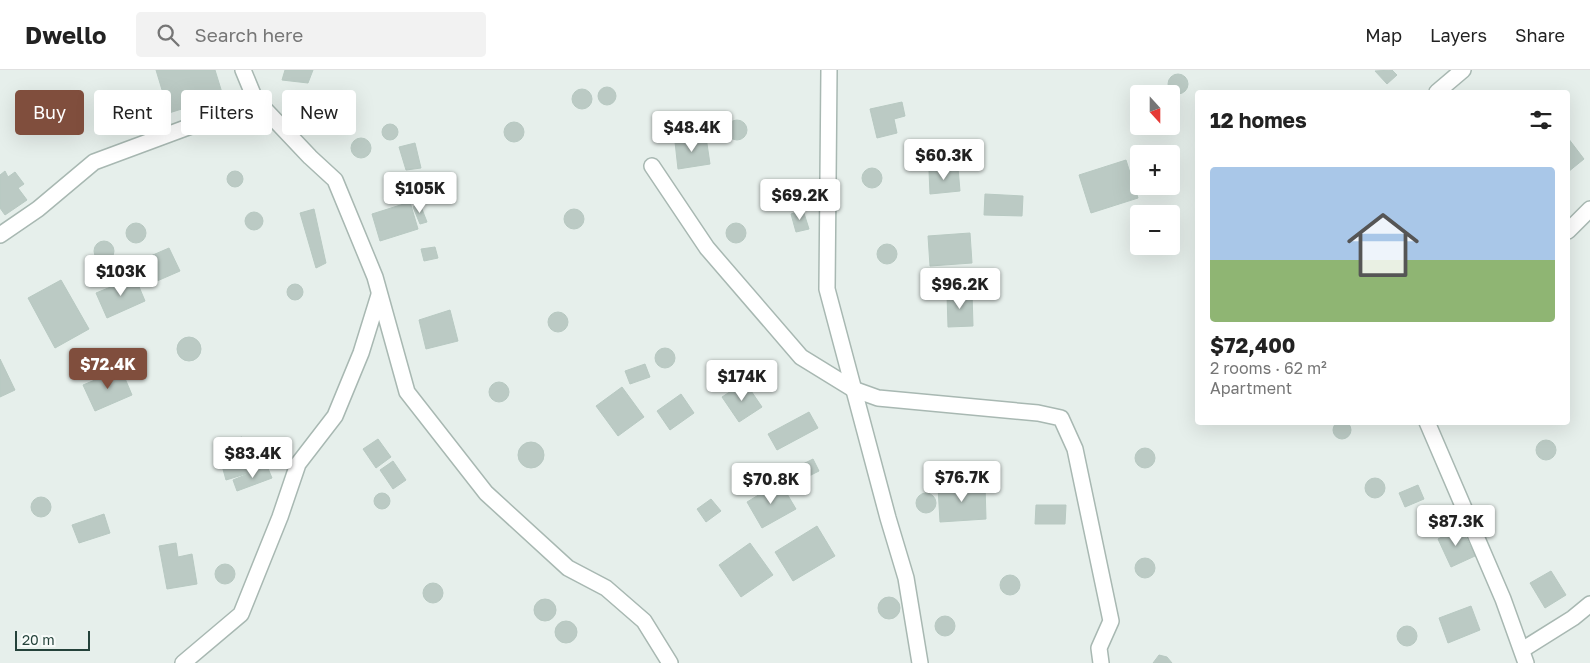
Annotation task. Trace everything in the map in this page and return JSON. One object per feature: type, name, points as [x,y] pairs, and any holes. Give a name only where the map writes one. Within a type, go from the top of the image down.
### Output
[{"type":"street","points":[[243,70],[251,90]]},
{"type":"street","points":[[829,70],[827,289],[906,578],[920,663]]},
{"type":"street","points":[[1439,90],[1463,70]]},
{"type":"street","points":[[272,117],[335,180],[357,232],[380,295],[407,392],[486,493],[568,568],[606,588],[644,621],[670,663]]},
{"type":"street","points":[[0,235],[38,209],[94,162],[181,130]]},
{"type":"street","points":[[652,166],[707,248],[801,357],[853,389],[878,398],[1038,413],[1061,418],[1075,448],[1111,620],[1100,648],[1101,663]]},
{"type":"street","points":[[1570,229],[1590,209]]},
{"type":"street","points":[[184,663],[241,614],[280,517],[298,464],[335,416],[361,353],[380,295]]},
{"type":"street","points":[[1428,425],[1503,599],[1524,657],[1590,604]]},
{"type":"building","points":[[156,70],[215,70],[221,90],[181,90],[181,109],[171,112],[171,90],[162,90]]},
{"type":"building","points":[[285,70],[313,70],[308,83],[282,80]]},
{"type":"building","points":[[1392,70],[1397,75],[1387,84],[1375,71]]},
{"type":"building","points":[[1178,74],[1187,80],[1187,88],[1180,94],[1180,85],[1168,84],[1171,77]]},
{"type":"building","points":[[607,87],[613,90],[616,96],[613,102],[607,105],[601,102],[598,96],[601,90]]},
{"type":"building","points":[[582,89],[589,92],[592,99],[589,106],[582,109],[575,106],[572,99],[575,92]]},
{"type":"building","points":[[902,102],[905,116],[894,119],[897,133],[877,138],[870,109]]},
{"type":"building","points":[[737,120],[744,123],[747,130],[744,137],[737,140],[730,137],[727,130],[730,123]]},
{"type":"building","points":[[514,122],[521,125],[524,132],[521,139],[514,142],[507,139],[504,132],[507,125]]},
{"type":"building","points":[[387,124],[393,124],[398,129],[396,138],[387,140],[382,135],[382,129]]},
{"type":"building","points":[[706,137],[710,164],[678,169],[675,142]]},
{"type":"building","points":[[361,138],[368,141],[371,148],[368,155],[361,158],[354,155],[351,148],[354,141]]},
{"type":"building","points":[[1570,141],[1584,159],[1570,170]]},
{"type":"building","points":[[415,143],[421,168],[406,170],[399,147]]},
{"type":"building","points":[[1126,160],[1130,173],[1130,195],[1137,195],[1138,198],[1091,213],[1079,175]]},
{"type":"building","points":[[872,168],[879,171],[882,178],[879,185],[872,188],[865,185],[862,178],[865,171]]},
{"type":"building","points":[[958,168],[960,191],[930,194],[929,171]]},
{"type":"building","points":[[5,171],[8,177],[15,172],[24,184],[18,188],[27,200],[5,215],[0,208],[0,175]]},
{"type":"building","points":[[232,171],[238,171],[243,176],[241,185],[232,187],[227,182],[227,176]]},
{"type":"building","points":[[985,194],[1023,196],[1022,216],[984,215]]},
{"type":"building","points":[[410,202],[418,229],[380,241],[372,214]]},
{"type":"building","points":[[420,204],[427,222],[420,224],[413,207]]},
{"type":"building","points":[[314,209],[326,263],[316,268],[300,213]]},
{"type":"building","points":[[574,209],[581,212],[584,219],[581,226],[574,229],[567,226],[564,219],[567,212]]},
{"type":"building","points":[[803,210],[809,229],[796,232],[791,214]]},
{"type":"building","points":[[250,212],[258,212],[263,217],[261,228],[250,230],[245,225],[245,217]]},
{"type":"building","points":[[136,223],[143,226],[146,233],[143,240],[136,243],[129,240],[126,233],[129,226]]},
{"type":"building","points":[[736,223],[743,226],[746,233],[743,240],[736,243],[729,240],[726,233],[729,226]]},
{"type":"building","points":[[970,233],[972,263],[930,266],[928,236]]},
{"type":"building","points":[[104,241],[111,244],[114,251],[111,258],[104,261],[97,258],[94,251],[97,244]]},
{"type":"building","points":[[887,244],[894,247],[897,254],[894,261],[887,264],[880,261],[877,254],[880,247]]},
{"type":"building","points":[[435,247],[438,258],[424,261],[421,249]]},
{"type":"building","points":[[169,248],[180,271],[157,281],[146,258]]},
{"type":"building","points":[[135,277],[145,301],[107,318],[96,293]]},
{"type":"building","points":[[61,280],[89,329],[55,348],[28,298]]},
{"type":"building","points":[[292,284],[298,284],[303,289],[301,298],[292,300],[287,295],[287,289]]},
{"type":"building","points":[[972,293],[973,326],[948,327],[947,294]]},
{"type":"building","points":[[450,310],[458,341],[426,349],[419,320]]},
{"type":"building","points":[[558,312],[565,315],[568,322],[565,329],[558,332],[551,329],[548,322],[551,315]]},
{"type":"building","points":[[189,337],[197,341],[201,349],[197,357],[189,361],[181,357],[177,349],[181,341]]},
{"type":"building","points":[[665,348],[672,351],[675,358],[672,365],[665,368],[658,365],[655,358],[658,351]]},
{"type":"building","points":[[0,359],[15,390],[0,397]]},
{"type":"building","points":[[645,364],[650,377],[630,384],[625,371]]},
{"type":"building","points":[[121,369],[132,395],[95,411],[83,385]]},
{"type":"building","points":[[499,382],[506,385],[509,392],[506,399],[499,402],[492,399],[489,392],[492,385]]},
{"type":"building","points":[[745,382],[762,407],[739,422],[722,397]]},
{"type":"building","points":[[622,387],[644,417],[618,436],[596,406]]},
{"type":"building","points":[[681,394],[694,413],[670,430],[657,411]]},
{"type":"building","points":[[809,412],[818,428],[777,450],[768,434]]},
{"type":"building","points":[[1334,425],[1351,426],[1351,434],[1346,439],[1338,439],[1333,434]]},
{"type":"building","points":[[242,437],[252,472],[226,480],[216,444]]},
{"type":"building","points":[[378,439],[391,457],[376,468],[363,449]]},
{"type":"building","points":[[1546,440],[1553,443],[1556,450],[1553,457],[1546,460],[1539,457],[1536,450],[1539,443]]},
{"type":"building","points":[[531,442],[540,446],[544,455],[540,464],[531,468],[522,464],[518,455],[522,446]]},
{"type":"building","points":[[1145,448],[1152,451],[1155,458],[1152,465],[1145,468],[1138,465],[1135,458],[1138,451]]},
{"type":"building","points":[[813,459],[819,471],[805,478],[799,466]]},
{"type":"building","points":[[393,461],[406,480],[393,489],[380,470]]},
{"type":"building","points":[[267,466],[272,478],[237,491],[233,480]]},
{"type":"building","points":[[1375,478],[1382,481],[1385,488],[1382,495],[1375,498],[1368,495],[1365,488],[1368,481]]},
{"type":"building","points":[[780,482],[796,509],[762,528],[747,502]]},
{"type":"building","points":[[985,485],[986,519],[940,522],[938,487]]},
{"type":"building","points":[[1418,485],[1424,499],[1405,507],[1399,493]]},
{"type":"building","points":[[379,493],[385,493],[390,498],[388,507],[379,509],[374,504],[374,498]]},
{"type":"building","points":[[926,493],[933,496],[936,503],[933,510],[926,513],[919,510],[916,503],[919,496]]},
{"type":"building","points":[[41,497],[48,500],[51,507],[48,514],[41,517],[34,514],[31,507],[34,500]]},
{"type":"building","points":[[711,499],[721,511],[706,522],[697,509]]},
{"type":"building","points":[[1036,505],[1066,505],[1065,524],[1035,524]]},
{"type":"building","points":[[104,514],[110,533],[79,543],[72,525]]},
{"type":"building","points":[[817,526],[835,556],[793,581],[775,552]]},
{"type":"building","points":[[1461,527],[1475,556],[1451,567],[1438,539]]},
{"type":"building","points":[[176,543],[178,557],[192,554],[197,584],[167,589],[159,546]]},
{"type":"building","points":[[750,543],[773,575],[741,597],[719,565]]},
{"type":"building","points":[[1145,558],[1152,561],[1155,568],[1152,575],[1145,578],[1138,575],[1135,568],[1138,561]]},
{"type":"building","points":[[225,564],[232,567],[235,574],[232,581],[225,584],[218,581],[215,574],[218,567]]},
{"type":"building","points":[[1551,571],[1566,595],[1545,608],[1530,583]]},
{"type":"building","points":[[1010,575],[1017,578],[1020,585],[1017,592],[1010,595],[1003,592],[1000,585],[1003,578]]},
{"type":"building","points":[[433,583],[440,586],[443,593],[440,600],[433,603],[426,600],[423,593],[426,586]]},
{"type":"building","points":[[889,597],[897,600],[900,608],[897,616],[889,619],[881,616],[878,608],[881,600]]},
{"type":"building","points":[[545,599],[555,606],[556,610],[549,620],[545,621],[535,614],[534,610],[541,600]]},
{"type":"building","points":[[1471,606],[1480,630],[1448,643],[1439,618]]},
{"type":"building","points":[[945,616],[952,619],[955,626],[952,633],[945,636],[938,633],[935,626],[938,619]]},
{"type":"building","points":[[566,621],[576,628],[577,632],[570,642],[566,643],[556,636],[555,632],[562,622]]},
{"type":"building","points":[[1407,626],[1414,629],[1417,636],[1414,643],[1407,646],[1400,643],[1397,636],[1400,629]]},
{"type":"building","points":[[1159,655],[1167,657],[1172,663],[1153,663]]}]
